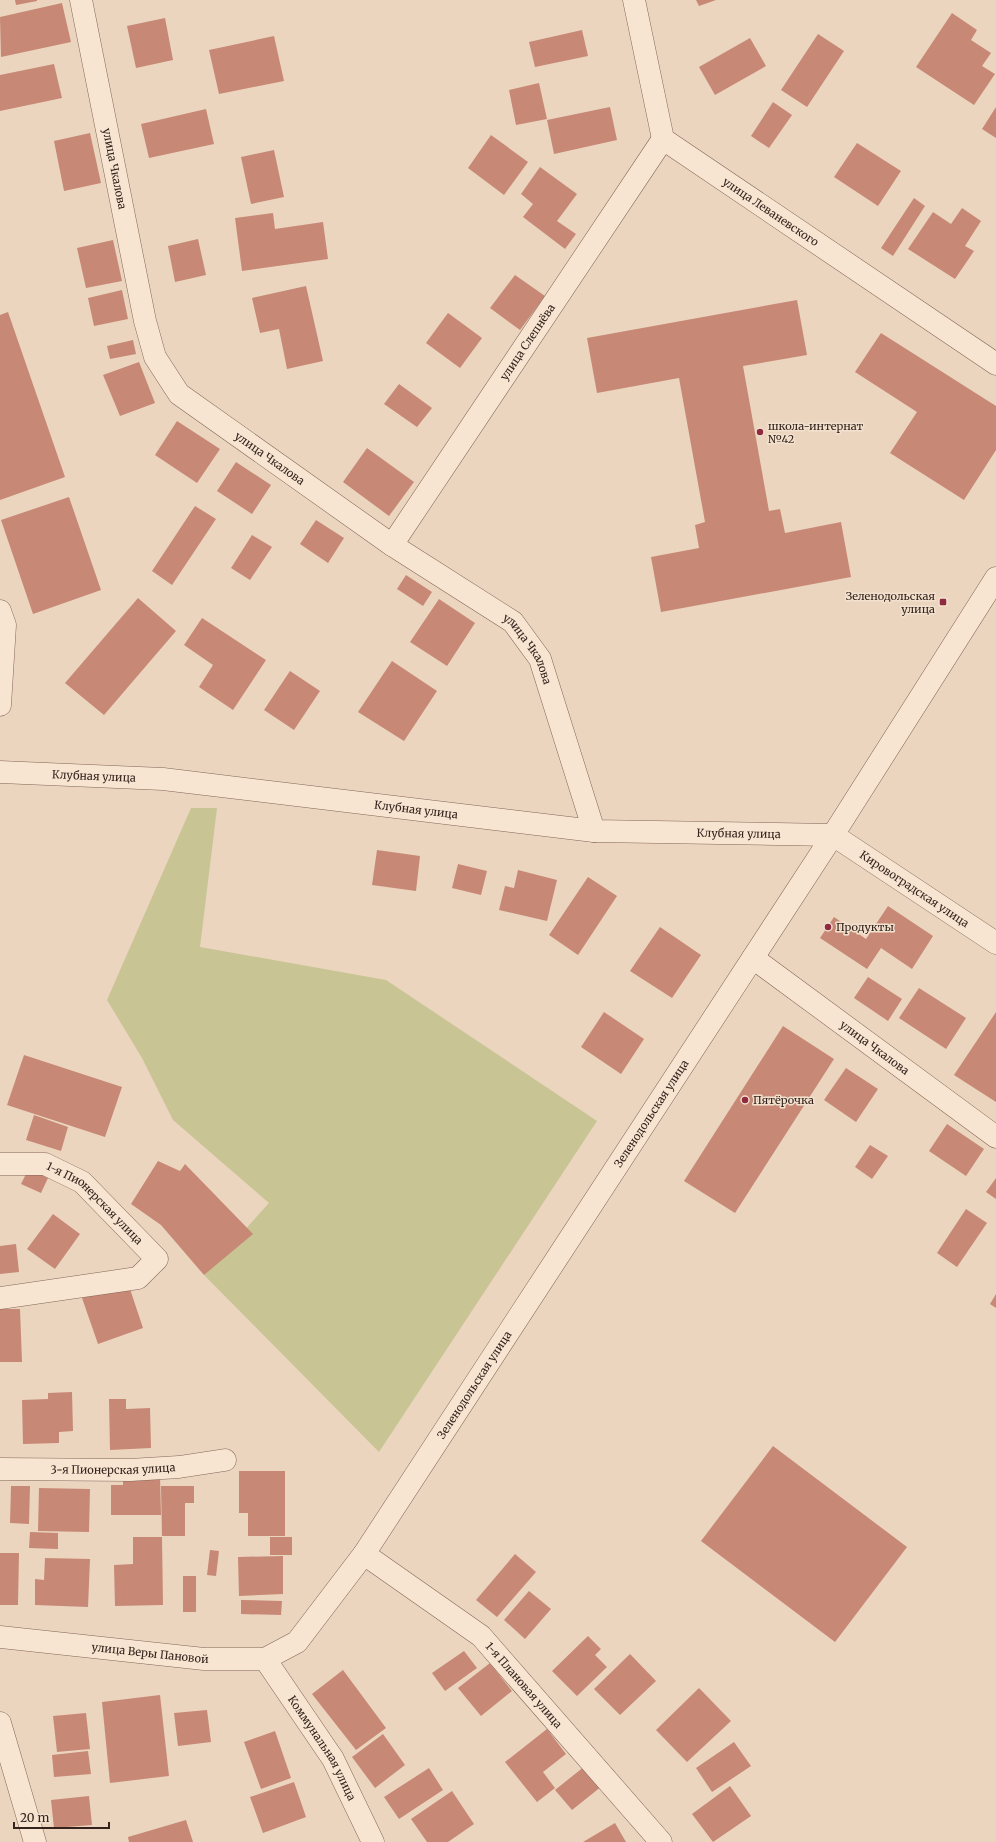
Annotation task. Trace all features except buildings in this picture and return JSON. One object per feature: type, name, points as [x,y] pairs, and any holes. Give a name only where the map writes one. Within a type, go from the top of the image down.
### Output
[{"type":"street","name":"улица Чкалова","points":[[81,0],[145,321],[155,357],[179,394],[392,545],[513,622],[540,659],[594,831]]},
{"type":"street","points":[[634,0],[663,139]]},
{"type":"street","name":"улица Слепнёва","points":[[392,545],[663,139]]},
{"type":"street","name":"улица Леваневского","points":[[663,139],[996,364]]},
{"type":"street","name":"Зеленодольская улица","points":[[297,1642],[364,1554],[833,835],[996,578]]},
{"type":"street","points":[[0,611],[4,625],[0,705]]},
{"type":"street","name":"Клубная улица","points":[[0,772],[163,779],[594,831],[833,835]]},
{"type":"street","name":"Кировоградская улица","points":[[833,835],[996,943]]},
{"type":"street","name":"улица Чкалова","points":[[753,958],[996,1137]]},
{"type":"street","name":"1-я Пионерская улица","points":[[0,1164],[45,1164],[82,1182],[157,1259],[138,1278],[0,1298]]},
{"type":"street","name":"3-я Пионерская улица","points":[[0,1469],[130,1470],[179,1467],[225,1460]]},
{"type":"street","name":"1-я Плановая улица","points":[[364,1554],[480,1636],[661,1842]]},
{"type":"street","name":"улица Веры Пановой","points":[[0,1637],[204,1659],[265,1659],[297,1642]]},
{"type":"street","name":"Коммунальная улица","points":[[265,1659],[333,1759],[373,1842]]},
{"type":"street","points":[[0,1723],[35,1842]]},
{"type":"shaded area","points":[[191,808],[217,808],[200,947],[386,980],[597,1121],[379,1452],[204,1275],[269,1203],[173,1120],[142,1058],[107,1000]]},
{"type":"place","name":"школа-интернат №42","points":[[760,432]]},
{"type":"place","name":"Зеленодольская улица","points":[[943,602]]},
{"type":"place","name":"Продукты","points":[[828,927]]},
{"type":"place","name":"Пятёрочка","points":[[745,1100]]}]
